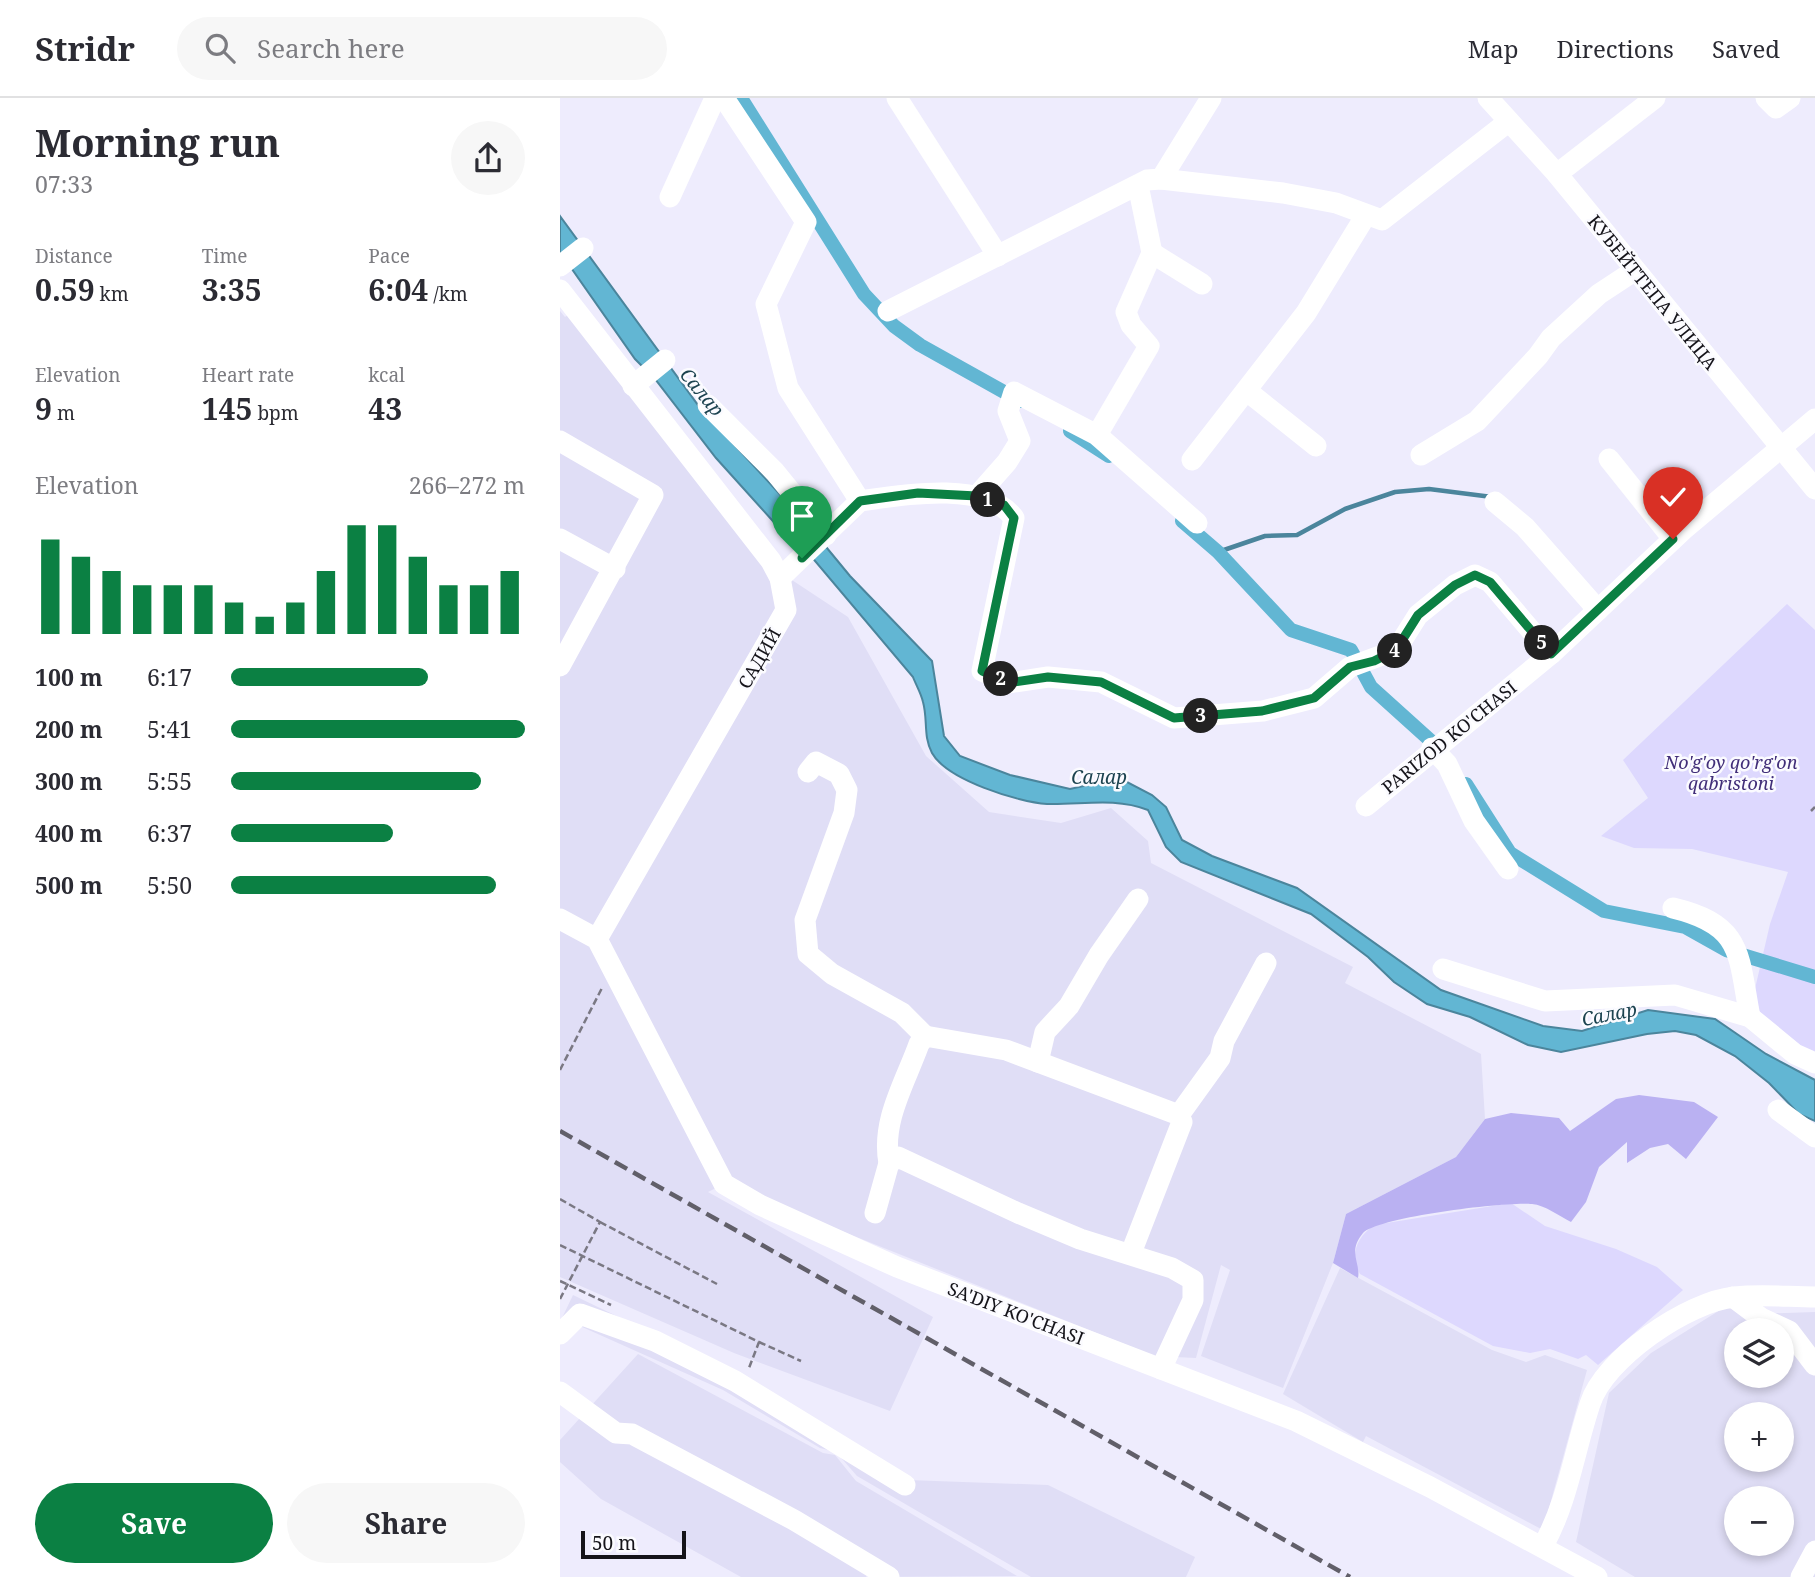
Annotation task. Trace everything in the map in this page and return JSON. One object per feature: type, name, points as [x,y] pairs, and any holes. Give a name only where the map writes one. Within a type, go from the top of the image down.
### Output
[{"type":"street","points":[[670,197],[715,98]]},
{"type":"street","points":[[724,98],[806,222],[766,304],[788,388],[860,501]]},
{"type":"street","points":[[897,98],[998,256]]},
{"type":"street","points":[[1161,179],[1211,98]]},
{"type":"street","name":"КУБЕЙТТЕПА УЛИЦА","points":[[1488,98],[1557,174],[1815,489]]},
{"type":"street","points":[[1557,174],[1655,98]]},
{"type":"street","points":[[1766,98],[1776,108],[1790,98]]},
{"type":"street","points":[[888,311],[1138,185],[1161,179],[1172,178],[1283,193],[1336,203],[1382,220],[1507,121]]},
{"type":"street","points":[[1097,435],[1149,346],[1131,325],[1126,312],[1152,253],[1138,185]]},
{"type":"street","points":[[1192,460],[1306,313],[1366,215]]},
{"type":"street","points":[[560,266],[583,248]]},
{"type":"street","points":[[1152,253],[1202,284]]},
{"type":"street","points":[[1421,456],[1477,421],[1538,356],[1551,338],[1599,293],[1634,271]]},
{"type":"street","name":"САДИЙ","points":[[560,290],[762,548],[780,578],[786,610],[597,939]]},
{"type":"street","points":[[633,386],[665,360]]},
{"type":"street","points":[[1247,391],[1316,446]]},
{"type":"street","points":[[977,496],[1007,462],[1020,441],[1011,402],[1097,435],[1197,523]]},
{"type":"street","points":[[708,405],[775,472],[825,536]]},
{"type":"street","name":"PARIZOD KO'CHASI","points":[[1366,806],[1551,654],[1673,539],[1815,419]]},
{"type":"street","points":[[560,441],[653,495],[615,569],[566,641],[560,666]]},
{"type":"street","points":[[1609,459],[1673,539]]},
{"type":"street","points":[[780,578],[860,501],[918,493],[977,496],[1004,505],[1014,518],[982,671],[1008,683],[1048,677],[1101,682],[1174,718],[1262,711],[1314,698],[1350,667],[1374,661],[1396,650],[1418,615],[1455,585],[1475,575],[1490,582],[1551,654]]},
{"type":"street","points":[[1495,502],[1525,527],[1598,610]]},
{"type":"street","points":[[560,539],[615,569]]},
{"type":"street","points":[[1439,744],[1474,821],[1508,869]]},
{"type":"street","points":[[808,772],[816,762],[839,774],[847,790],[844,813],[805,920],[808,954],[832,974],[902,1013],[925,1037],[956,1044],[983,1044],[1178,1115],[1182,1122],[1131,1253]]},
{"type":"street","points":[[1038,1062],[1045,1032],[1069,1006],[1099,955],[1138,899]]},
{"type":"street","points":[[1673,908],[1700,914],[1722,927],[1734,942],[1750,1017]]},
{"type":"street","points":[[560,919],[597,939]]},
{"type":"street","name":"SA'DIY KO'CHASI","points":[[597,939],[724,1184],[771,1209],[897,1267],[1296,1421],[1544,1546],[1597,1577]]},
{"type":"street","points":[[1178,1115],[1220,1058],[1224,1041],[1266,962]]},
{"type":"street","points":[[1443,969],[1545,1001],[1675,995],[1750,1017],[1795,1054],[1815,1063]]},
{"type":"street","points":[[875,1213],[889,1163],[885,1143],[888,1124],[919,1044],[925,1037]]},
{"type":"street","points":[[1778,1110],[1815,1137]]},
{"type":"street","points":[[889,1163],[898,1157],[1080,1239],[1131,1253],[1172,1268],[1193,1280],[1193,1300],[1161,1369]]},
{"type":"street","points":[[1544,1546],[1570,1479],[1590,1401],[1605,1375],[1630,1352],[1681,1316],[1733,1297],[1815,1297]]},
{"type":"street","points":[[1733,1297],[1761,1318],[1789,1331],[1815,1365]]},
{"type":"street","points":[[560,1334],[580,1314],[655,1340],[735,1381],[905,1485]]},
{"type":"street","points":[[560,1392],[616,1433],[632,1434],[794,1520],[889,1577]]},
{"type":"street","points":[[1801,1577],[1815,1551]]},
{"type":"path","points":[[1811,811],[1815,807]]},
{"type":"path","points":[[560,1070],[613,967]]},
{"type":"path","points":[[560,1199],[717,1284]]},
{"type":"path","points":[[560,1298],[600,1222]]},
{"type":"path","points":[[560,1245],[801,1361]]},
{"type":"path","points":[[751,1365],[759,1342]]},
{"type":"shaded area","points":[[560,311],[565,317],[571,313],[760,559],[848,617],[926,756],[989,812],[1061,823],[1111,808],[1148,841],[1151,863],[1353,967],[1345,983],[1481,1054],[1485,1119],[1456,1157],[1346,1214],[1333,1263],[1283,1388],[1201,1356],[1230,1270],[1221,1265],[1196,1358],[1154,1356],[724,1184],[708,1192],[933,1317],[890,1411],[734,1353],[560,1277]]},
{"type":"shaded area","points":[[1639,1095],[1694,1102],[1718,1117],[1686,1159],[1668,1144],[1650,1148],[1627,1163],[1627,1142],[1599,1167],[1586,1202],[1571,1222],[1532,1204],[1472,1208],[1416,1216],[1373,1227],[1363,1233],[1355,1252],[1358,1278],[1333,1263],[1346,1214],[1456,1157],[1485,1119],[1511,1113],[1559,1118],[1570,1131],[1616,1099]]},
{"type":"shaded area","points":[[1340,1268],[1492,1350],[1526,1362],[1545,1355],[1587,1370],[1543,1530],[1366,1436],[1363,1442],[1283,1394]]},
{"type":"shaded area","points":[[573,1295],[739,1375],[908,1480],[1048,1485],[1195,1557],[1186,1577],[1031,1577],[857,1476],[836,1452],[820,1448],[723,1390],[562,1318]]},
{"type":"shaded area","points":[[1733,1302],[1750,1314],[1815,1312],[1815,1577],[1635,1577],[1576,1542],[1609,1393],[1651,1353]]},
{"type":"shaded area","points":[[638,1354],[823,1453],[835,1455],[856,1481],[1017,1576],[869,1577],[869,1572],[866,1577],[741,1577],[601,1499],[560,1462],[560,1440]]},
{"type":"green space","name":"No'g'oy qo'rg'on qabristoni","points":[[1787,604],[1815,630],[1815,1057],[1751,1006],[1770,924],[1788,872],[1692,849],[1634,848],[1601,836],[1648,798],[1623,760]]},
{"type":"green space","points":[[1511,1203],[1545,1226],[1616,1249],[1657,1267],[1683,1290],[1598,1365],[1586,1355],[1578,1359],[1550,1349],[1530,1353],[1493,1346],[1360,1274],[1355,1260],[1356,1247],[1363,1235],[1374,1225]]},
{"type":"water","name":"Салар","points":[[560,216],[698,405],[808,525],[850,576],[932,661],[944,736],[960,756],[1010,775],[1070,789],[1106,781],[1127,782],[1152,795],[1166,807],[1182,840],[1212,856],[1297,888],[1441,990],[1543,1026],[1582,1031],[1648,1010],[1715,1019],[1766,1054],[1815,1080],[1815,1121],[1799,1114],[1769,1083],[1735,1056],[1696,1035],[1675,1031],[1647,1034],[1561,1052],[1528,1045],[1470,1017],[1427,1004],[1394,982],[1368,957],[1311,914],[1181,862],[1166,847],[1148,810],[1110,803],[1034,802],[984,788],[952,772],[940,763],[929,747],[923,702],[913,677],[805,549],[798,549],[716,458],[655,379],[635,359],[560,252]]},
{"type":"waterway","name":"Салар","points":[[741,98],[864,294],[894,326],[920,345],[1020,401]]},
{"type":"waterway","name":"Салар","points":[[1070,431],[1109,456]]},
{"type":"waterway","points":[[1218,552],[1265,536],[1297,535],[1345,509],[1395,492],[1429,489],[1492,497]]},
{"type":"waterway","name":"Салар","points":[[1182,521],[1218,552],[1291,630],[1351,650],[1371,687],[1442,751]]},
{"type":"waterway","name":"Салар","points":[[1466,784],[1510,853],[1604,911],[1685,927],[1726,950],[1815,977]]},
{"type":"railway","points":[[560,1131],[1350,1577]]},
{"type":"route","points":[[802,558],[860,501],[918,493],[977,496],[1004,505],[1014,518],[988,630],[982,671],[1008,683],[1048,677],[1101,682],[1174,718],[1262,711],[1314,698],[1350,667],[1374,661],[1396,650],[1418,615],[1455,585],[1475,575],[1490,582],[1551,654],[1673,539]]}]
